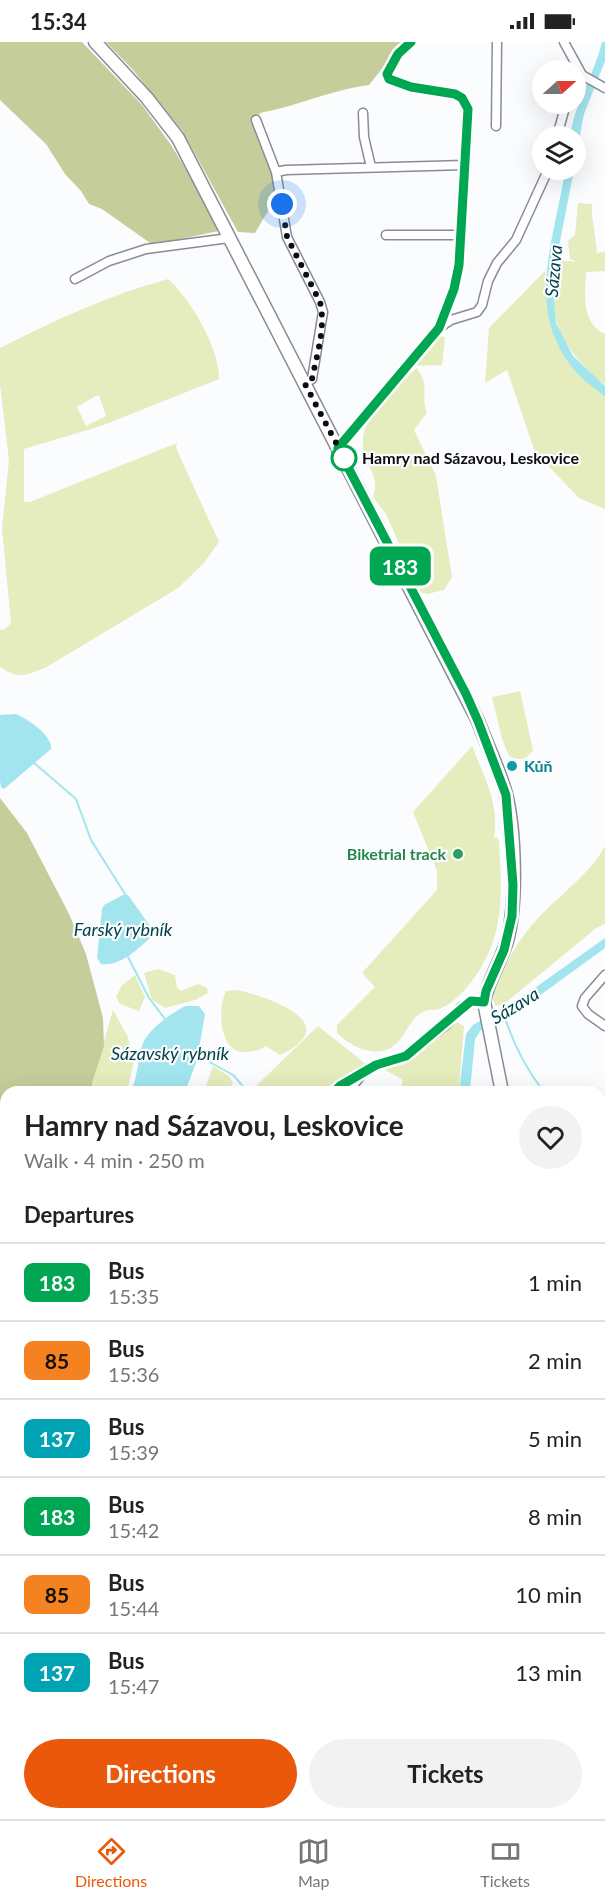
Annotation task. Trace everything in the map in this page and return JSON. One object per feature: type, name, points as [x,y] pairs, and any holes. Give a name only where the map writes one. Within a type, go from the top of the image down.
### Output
[{"type":"main road","points":[[95,42],[147,98],[178,138],[478,721],[506,795],[513,876],[512,916],[504,950],[486,991],[484,1002],[501,1086]]},
{"type":"street","points":[[411,42],[398,54],[387,74],[389,79],[411,87],[455,94],[462,98],[468,109],[469,124],[461,235],[454,289],[439,328]]},
{"type":"street","points":[[496,42],[496,126]]},
{"type":"street","points":[[564,42],[574,60]]},
{"type":"street","points":[[586,78],[602,86]]},
{"type":"street","points":[[363,113],[364,137],[371,167]]},
{"type":"street","points":[[256,120],[276,172],[287,237],[320,302],[322,312],[321,334],[312,379],[305,384]]},
{"type":"street","points":[[276,172],[465,165]]},
{"type":"street","points":[[338,448],[439,328],[451,320],[477,312],[482,305],[488,281],[497,263],[516,240],[543,180]]},
{"type":"street","points":[[386,235],[461,235]]},
{"type":"street","points":[[75,279],[109,261],[146,249],[229,238]]},
{"type":"street","points":[[605,975],[585,998],[582,1006],[588,1014],[605,1026]]},
{"type":"street","points":[[340,1086],[376,1065],[406,1056],[471,1001],[484,1002]]},
{"type":"street","points":[[353,1086],[362,1074]]},
{"type":"green space","points":[[0,42],[82,42],[142,105],[171,145],[223,230],[153,245],[102,209],[89,204],[81,191],[65,174],[46,144],[0,100]]},
{"type":"green space","points":[[106,42],[403,42],[369,85],[341,90],[260,113],[255,122],[270,155],[277,196],[255,233],[238,232],[183,132],[133,70]]},
{"type":"green space","points":[[578,203],[592,204],[597,253],[605,252],[605,271],[586,272],[585,289],[588,315],[597,329],[605,334],[605,385],[578,360],[568,346],[554,314],[553,279],[557,260],[577,262],[570,259],[568,241],[575,235]]},
{"type":"green space","points":[[545,271],[552,328],[558,342],[576,369],[605,397],[605,509],[579,498],[535,452],[507,370],[485,383],[489,328]]},
{"type":"green space","points":[[168,279],[185,298],[202,325],[215,353],[219,379],[101,426],[24,449],[24,502],[30,502],[177,443],[176,448],[219,542],[203,564],[178,588],[45,668],[22,675],[13,674],[0,667],[0,630],[5,629],[11,623],[2,528],[9,460],[0,384],[0,348],[82,309]],"holes":[[[99,396],[106,416],[86,426],[77,407]]]},
{"type":"green space","points":[[437,335],[445,337],[442,365],[413,366]]},
{"type":"green space","points":[[417,368],[423,381],[427,413],[414,430],[436,476],[452,577],[444,590],[427,594],[420,592],[386,514],[373,497],[374,478],[363,447],[364,431],[368,423],[388,397]]},
{"type":"green space","points":[[520,691],[533,750],[526,758],[517,759],[509,756],[502,739],[492,697]]},
{"type":"green space","points":[[472,746],[490,791],[495,814],[494,838],[497,837],[499,841],[500,908],[491,947],[477,974],[456,999],[439,1009],[427,1010],[420,1014],[391,1048],[383,1051],[366,1050],[350,1043],[337,1033],[337,1025],[375,987],[362,973],[437,890],[437,871],[413,812]]},
{"type":"green space","points":[[0,798],[27,833],[69,914],[86,954],[103,1018],[104,1046],[92,1086],[0,1086]]},
{"type":"green space","points":[[605,846],[605,924],[595,929],[503,1005],[496,1006],[493,1000],[496,988],[518,944],[541,915],[592,866]]},
{"type":"green space","points":[[158,969],[175,975],[177,988],[181,991],[198,984],[207,988],[208,993],[195,1000],[165,1008],[152,1000],[144,973]]},
{"type":"green space","points":[[135,975],[145,997],[139,1011],[120,1004],[116,997],[122,985]]},
{"type":"green space","points":[[237,990],[283,1005],[296,1014],[304,1023],[306,1033],[298,1044],[280,1055],[266,1046],[248,1052],[238,1051],[231,1047],[226,1039],[221,1020],[223,999],[226,991]]},
{"type":"green space","points":[[113,1010],[128,1037],[134,1061],[128,1086],[92,1086]]},
{"type":"green space","points":[[457,1022],[464,1026],[459,1086],[402,1086],[402,1079],[385,1070],[387,1065]]},
{"type":"green space","points":[[318,1026],[372,1069],[358,1086],[256,1086]]},
{"type":"green space","points":[[213,1066],[229,1076],[233,1083],[231,1086],[206,1086]]},
{"type":"water","points":[[602,42],[605,42],[605,61],[586,109],[586,85]]},
{"type":"water","points":[[575,114],[584,114],[582,126],[572,126]]},
{"type":"water","name":"Sázava","points":[[563,180],[572,180],[552,282],[556,323],[573,356],[605,386],[605,397],[577,373],[560,349],[551,325],[546,300],[547,274]]},
{"type":"water","points":[[16,714],[44,733],[51,744],[51,749],[4,789],[0,781],[0,715]]},
{"type":"water","name":"Farský rybník","points":[[123,895],[128,895],[155,933],[124,959],[101,964],[97,958],[102,909],[104,905]]},
{"type":"water","name":"Sázava","points":[[605,938],[605,948],[535,999],[481,1030],[475,1039],[470,1086],[460,1086],[466,1034],[473,1025],[525,995]]},
{"type":"water","name":"Sázavský rybník","points":[[186,1006],[199,1006],[205,1014],[197,1060],[187,1086],[133,1086],[144,1040],[160,1023]]},
{"type":"waterway","points":[[33,762],[76,799],[91,840],[125,894],[125,898]]},
{"type":"waterway","points":[[127,955],[149,998],[165,1019]]},
{"type":"waterway","name":"Sázava","points":[[504,1015],[521,1055],[540,1086]]},
{"type":"waterway","points":[[197,1055],[233,1075],[242,1085]]},
{"type":"bus line","name":"183","points":[[340,1086],[376,1065],[406,1056],[446,1025],[461,1007],[471,1001],[484,1002],[486,991],[504,950],[512,916],[511,836],[506,795],[490,751],[466,694],[338,448],[439,328],[454,289],[459,265],[469,124],[468,109],[462,98],[455,94],[411,87],[389,79],[387,74],[398,54],[411,42]]},
{"type":"place","name":"Hamry nad Sázavou, Leskovice","points":[[344,458]]},
{"type":"place","name":"Kůň","points":[[512,766]]},
{"type":"place","name":"Biketrial track","points":[[458,854]]},
{"type":"route","points":[[282,204],[287,237],[320,302],[322,312],[321,334],[312,379],[305,384],[344,458]]}]
